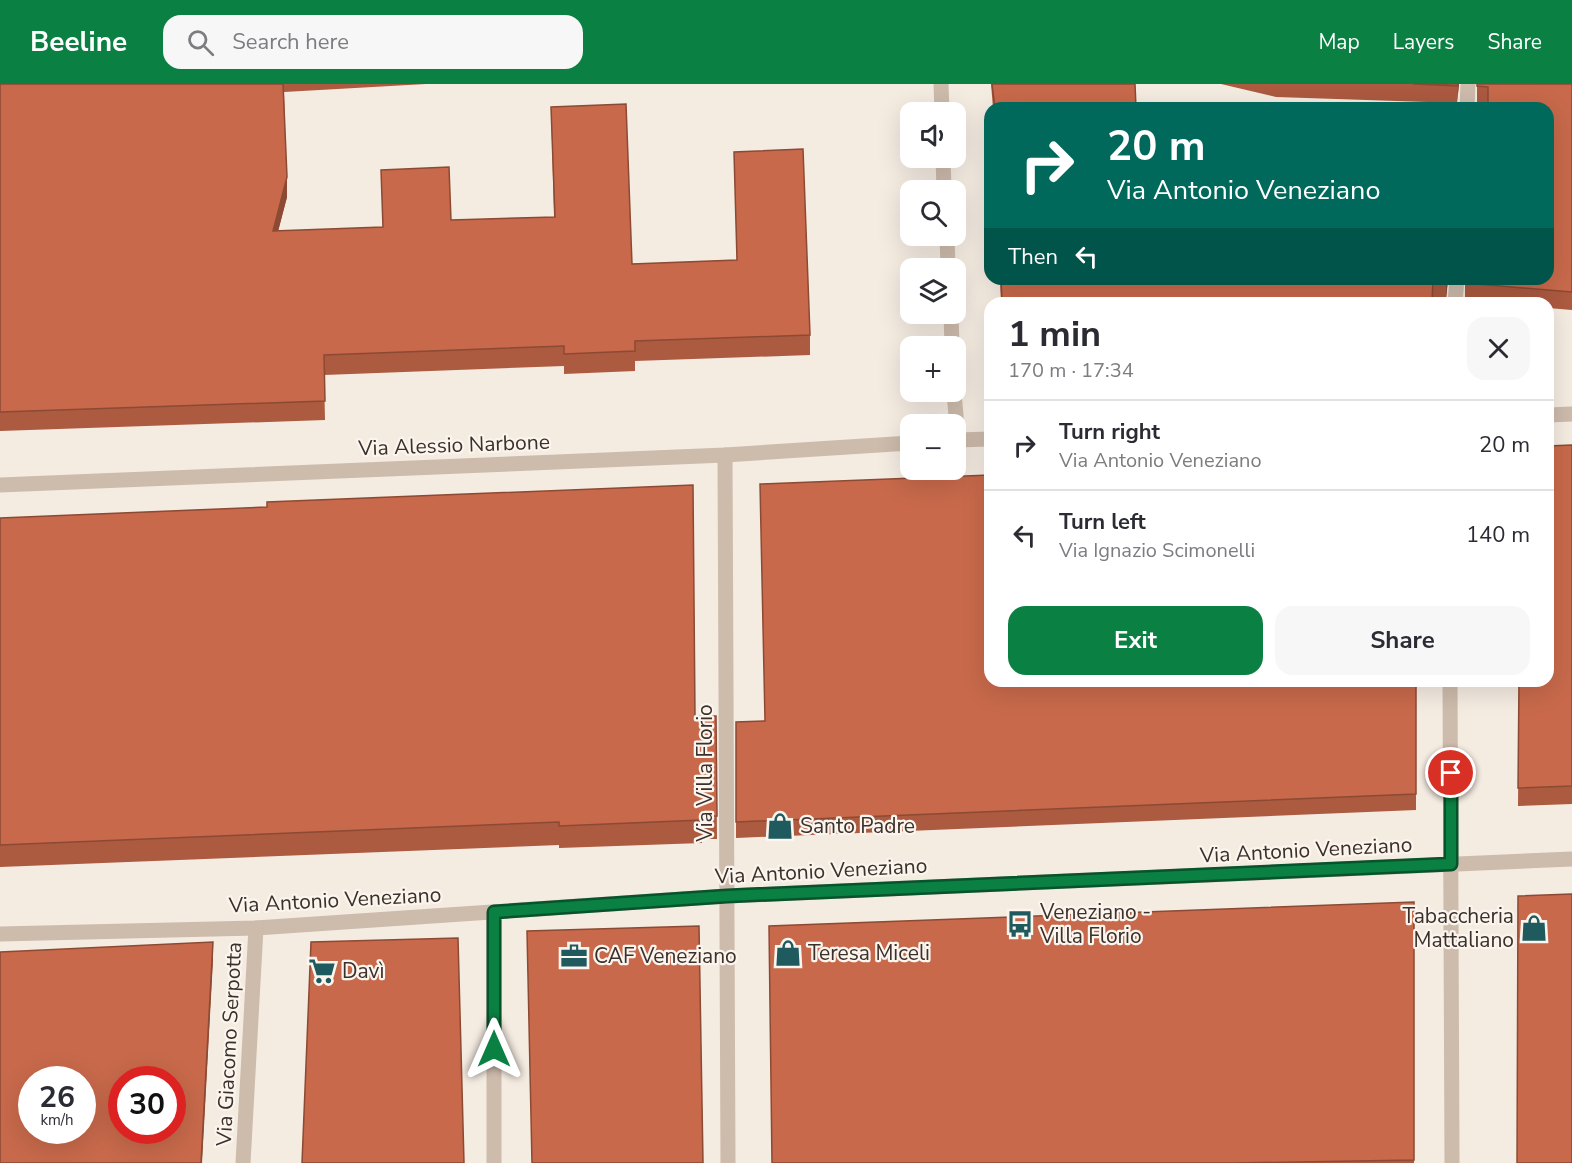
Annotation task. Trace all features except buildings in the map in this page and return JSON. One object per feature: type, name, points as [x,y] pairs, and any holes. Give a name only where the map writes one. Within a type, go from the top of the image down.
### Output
[{"type":"street","points":[[941,84],[942,102]]},
{"type":"street","points":[[1467,102],[1468,84]]},
{"type":"street","points":[[1554,415],[1572,414]]},
{"type":"street","points":[[966,440],[984,439]]},
{"type":"street","name":"Via Alessio Narbone","points":[[0,485],[724,455],[900,444]]},
{"type":"street","name":"Via Villa Florio","points":[[724,455],[728,1163]]},
{"type":"street","points":[[1450,687],[1452,1163]]},
{"type":"street","name":"Via Antonio Veneziano","points":[[0,934],[256,928],[727,896],[1572,859]]},
{"type":"street","points":[[494,912],[494,1163]]},
{"type":"street","name":"Via Giacomo Serpotta","points":[[243,1163],[256,928]]},
{"type":"place","name":"Santo Padre","points":[[780,826]]},
{"type":"place","name":"Veneziano - Villa Florio","points":[[1020,924]]},
{"type":"place","name":"Tabaccheria Mattaliano","points":[[1534,928]]},
{"type":"place","name":"Teresa Miceli","points":[[788,953]]},
{"type":"place","name":"CAF Veneziano","points":[[574,956]]},
{"type":"place","name":"Davì","points":[[322,971]]},
{"type":"route","points":[[494,1049],[494,912],[727,896],[1451,864],[1451,773]]}]
